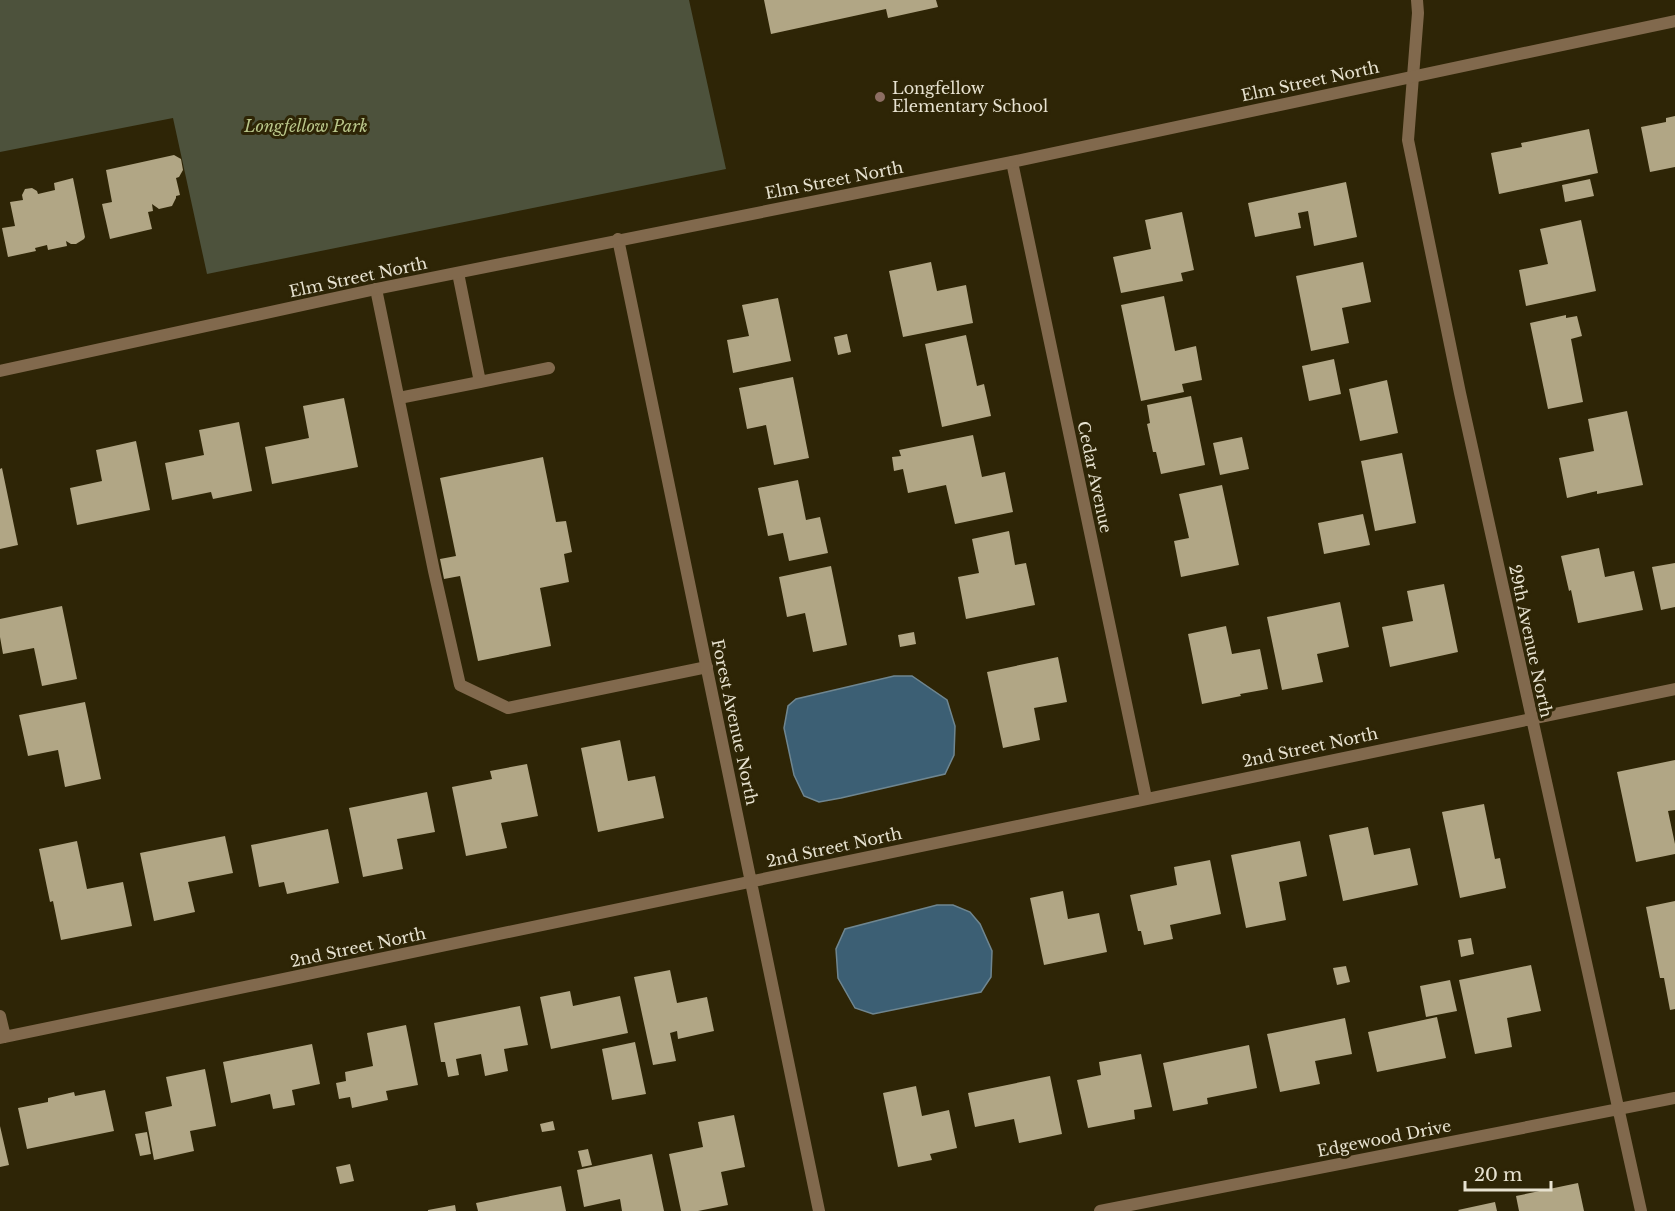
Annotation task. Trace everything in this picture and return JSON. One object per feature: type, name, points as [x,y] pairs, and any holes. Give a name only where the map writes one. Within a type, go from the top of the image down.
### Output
[{"type":"street","name":"29th Avenue North","points":[[1417,0],[1419,13],[1408,140],[1460,393],[1641,1211]]},
{"type":"street","name":"Elm Street North","points":[[0,371],[376,289],[1012,162],[1675,21]]},
{"type":"street","name":"Cedar Avenue","points":[[1012,162],[1146,798]]},
{"type":"street","name":"Forest Avenue North","points":[[618,239],[819,1211]]},
{"type":"street","points":[[458,273],[480,381]]},
{"type":"street","points":[[376,289],[460,685],[508,708],[707,667]]},
{"type":"street","points":[[399,398],[549,368]]},
{"type":"street","name":"2nd Street North","points":[[2,1037],[1675,689]]},
{"type":"street","points":[[0,1016],[2,1037]]},
{"type":"street","name":"Edgewood Drive","points":[[1100,1211],[1675,1098]]},
{"type":"green space","name":"Longfellow Park","points":[[0,0],[689,0],[726,169],[207,274],[173,118],[0,152]]},
{"type":"water","points":[[894,676],[912,676],[947,700],[955,726],[954,755],[945,774],[819,802],[804,796],[794,775],[784,728],[788,706],[796,699]]},
{"type":"water","points":[[937,905],[953,905],[970,912],[980,924],[992,951],[991,977],[981,992],[873,1014],[855,1008],[838,978],[836,949],[845,929]]},
{"type":"building","points":[[764,0],[936,0],[938,7],[888,18],[886,9],[771,34]]},
{"type":"building","points":[[1675,116],[1675,167],[1650,172],[1641,127],[1666,122],[1666,118]]},
{"type":"building","points":[[1589,129],[1598,173],[1499,194],[1491,153],[1522,147],[1521,143]]},
{"type":"building","points":[[174,155],[181,159],[183,170],[176,178],[180,195],[176,196],[172,206],[159,209],[152,204],[153,211],[148,212],[152,229],[110,239],[102,204],[112,202],[106,170]]},
{"type":"building","points":[[73,178],[84,239],[76,244],[66,241],[67,246],[48,250],[47,245],[35,248],[36,251],[8,257],[2,228],[15,226],[10,202],[23,200],[22,195],[25,189],[32,188],[38,194],[55,190],[54,183]]},
{"type":"building","points":[[1590,179],[1594,196],[1565,202],[1562,185]]},
{"type":"building","points":[[1346,182],[1357,237],[1314,246],[1308,211],[1298,213],[1301,228],[1255,237],[1248,203]]},
{"type":"building","points":[[1182,212],[1194,270],[1181,273],[1183,281],[1121,293],[1113,257],[1151,249],[1145,220]]},
{"type":"building","points":[[1581,220],[1596,291],[1526,306],[1519,270],[1548,264],[1540,229]]},
{"type":"building","points":[[931,262],[937,291],[966,285],[973,323],[903,337],[889,271]]},
{"type":"building","points":[[1363,262],[1371,302],[1342,308],[1349,343],[1311,351],[1296,276]]},
{"type":"building","points":[[1164,296],[1175,351],[1196,346],[1202,380],[1182,384],[1184,392],[1141,401],[1121,305]]},
{"type":"building","points":[[778,298],[791,361],[733,373],[727,340],[749,336],[742,305]]},
{"type":"building","points":[[1566,315],[1566,318],[1577,316],[1582,336],[1571,339],[1583,402],[1548,409],[1530,323]]},
{"type":"building","points":[[847,334],[851,352],[838,355],[834,337]]},
{"type":"building","points":[[966,335],[977,386],[984,384],[991,416],[942,427],[925,344]]},
{"type":"building","points":[[1334,359],[1341,394],[1309,401],[1302,366]]},
{"type":"building","points":[[793,377],[809,458],[774,465],[766,425],[747,429],[739,388]]},
{"type":"building","points":[[1387,380],[1398,433],[1360,441],[1349,389]]},
{"type":"building","points":[[1191,396],[1205,465],[1161,474],[1147,424],[1150,423],[1147,405]]},
{"type":"building","points":[[344,398],[358,467],[272,484],[265,447],[309,438],[303,406]]},
{"type":"building","points":[[1627,411],[1643,485],[1597,494],[1597,491],[1567,498],[1559,458],[1594,451],[1588,419]]},
{"type":"building","points":[[239,422],[252,491],[213,499],[211,492],[172,500],[165,463],[204,455],[199,430]]},
{"type":"building","points":[[973,435],[982,477],[1005,472],[1013,512],[955,524],[946,485],[908,493],[903,469],[894,471],[892,457],[901,456],[899,450]]},
{"type":"building","points":[[1242,437],[1249,469],[1220,475],[1213,443]]},
{"type":"building","points":[[136,441],[150,510],[77,525],[70,488],[102,481],[96,450]]},
{"type":"building","points":[[1402,453],[1416,523],[1375,531],[1361,461]]},
{"type":"building","points":[[543,457],[556,522],[566,521],[572,552],[564,554],[569,582],[540,588],[551,646],[478,661],[460,576],[444,579],[440,559],[456,556],[440,478]]},
{"type":"building","points":[[2,468],[18,545],[0,549],[0,469]]},
{"type":"building","points":[[798,480],[806,520],[820,517],[828,553],[789,561],[783,533],[768,536],[758,488]]},
{"type":"building","points":[[1222,485],[1239,565],[1181,577],[1174,541],[1189,538],[1179,494]]},
{"type":"building","points":[[1363,514],[1370,545],[1324,554],[1318,523]]},
{"type":"building","points":[[1009,531],[1015,565],[1026,563],[1035,605],[966,619],[958,577],[979,573],[972,539]]},
{"type":"building","points":[[1599,548],[1605,577],[1634,571],[1643,610],[1578,623],[1561,556]]},
{"type":"building","points":[[1675,563],[1675,607],[1661,610],[1652,567]]},
{"type":"building","points":[[831,566],[847,645],[813,652],[805,613],[787,617],[779,577]]},
{"type":"building","points":[[1444,584],[1458,652],[1390,667],[1382,627],[1413,621],[1407,591]]},
{"type":"building","points":[[1340,602],[1349,647],[1317,654],[1323,682],[1282,690],[1267,617]]},
{"type":"building","points":[[62,606],[77,679],[42,686],[34,648],[3,654],[0,619]]},
{"type":"building","points":[[1226,626],[1232,654],[1260,649],[1268,689],[1202,704],[1188,634]]},
{"type":"building","points":[[914,632],[916,644],[900,647],[898,635]]},
{"type":"building","points":[[1058,657],[1067,702],[1034,708],[1040,740],[1003,748],[987,672]]},
{"type":"building","points":[[85,702],[101,779],[65,787],[58,750],[28,756],[19,715]]},
{"type":"building","points":[[620,740],[628,781],[655,776],[664,818],[598,832],[581,748]]},
{"type":"building","points":[[1675,760],[1675,810],[1668,811],[1675,854],[1636,862],[1617,772]]},
{"type":"building","points":[[527,764],[538,816],[501,823],[507,848],[466,856],[452,787],[492,779],[490,771]]},
{"type":"building","points":[[427,792],[435,832],[397,839],[403,869],[363,877],[349,808]]},
{"type":"building","points":[[1484,804],[1495,859],[1500,858],[1506,888],[1460,898],[1442,812]]},
{"type":"building","points":[[1368,827],[1374,855],[1410,848],[1418,885],[1343,901],[1329,835]]},
{"type":"building","points":[[328,829],[339,883],[287,894],[284,882],[259,887],[251,845]]},
{"type":"building","points":[[225,836],[233,873],[188,882],[195,912],[154,921],[140,853]]},
{"type":"building","points":[[77,841],[87,889],[123,882],[132,926],[61,940],[39,849]]},
{"type":"building","points":[[1300,841],[1307,876],[1279,882],[1286,920],[1246,928],[1231,855]]},
{"type":"building","points":[[1210,860],[1221,914],[1170,925],[1173,939],[1144,945],[1141,931],[1138,931],[1130,895],[1177,885],[1174,867]]},
{"type":"building","points":[[1063,891],[1068,919],[1099,913],[1107,952],[1044,965],[1030,898]]},
{"type":"building","points":[[1675,901],[1675,1009],[1670,1010],[1664,978],[1660,978],[1646,907]]},
{"type":"building","points":[[1471,938],[1474,954],[1461,957],[1458,940]]},
{"type":"building","points":[[1531,965],[1541,1011],[1507,1018],[1512,1047],[1475,1054],[1459,980]]},
{"type":"building","points":[[1346,966],[1350,982],[1337,985],[1333,968]]},
{"type":"building","points":[[670,970],[677,1003],[707,997],[714,1031],[678,1039],[677,1031],[670,1033],[676,1061],[653,1065],[634,977]]},
{"type":"building","points":[[1450,980],[1457,1011],[1426,1017],[1420,986]]},
{"type":"building","points":[[570,991],[573,1006],[620,996],[628,1033],[551,1049],[540,997]]},
{"type":"building","points":[[520,1006],[528,1045],[504,1049],[508,1071],[485,1076],[481,1054],[456,1059],[459,1075],[448,1077],[445,1062],[441,1062],[434,1023]]},
{"type":"building","points":[[1437,1017],[1446,1058],[1377,1072],[1368,1032]]},
{"type":"building","points":[[1345,1018],[1352,1054],[1315,1061],[1320,1084],[1280,1092],[1267,1034]]},
{"type":"building","points":[[406,1025],[418,1085],[386,1091],[388,1100],[352,1108],[350,1097],[339,1099],[336,1083],[346,1081],[345,1072],[373,1066],[367,1033]]},
{"type":"building","points":[[635,1042],[646,1094],[612,1100],[602,1049]]},
{"type":"building","points":[[312,1044],[320,1084],[292,1090],[295,1105],[273,1109],[270,1094],[231,1103],[223,1062]]},
{"type":"building","points":[[1249,1045],[1257,1088],[1207,1098],[1208,1104],[1173,1111],[1163,1063]]},
{"type":"building","points":[[1141,1054],[1152,1107],[1134,1110],[1135,1119],[1088,1128],[1077,1080],[1101,1075],[1099,1062]]},
{"type":"building","points":[[205,1069],[216,1126],[190,1131],[194,1151],[154,1160],[145,1112],[172,1106],[166,1077]]},
{"type":"building","points":[[1050,1076],[1062,1134],[1019,1143],[1014,1119],[975,1127],[968,1093]]},
{"type":"building","points":[[916,1086],[922,1116],[949,1110],[957,1148],[930,1154],[932,1160],[898,1167],[883,1093]]},
{"type":"building","points":[[105,1090],[114,1131],[27,1149],[18,1108],[48,1102],[48,1098],[74,1092],[75,1096]]},
{"type":"building","points":[[734,1115],[745,1167],[721,1172],[728,1205],[698,1211],[681,1211],[669,1154],[703,1147],[698,1122]]},
{"type":"building","points":[[553,1121],[555,1130],[542,1132],[540,1124]]},
{"type":"building","points":[[0,1126],[9,1165],[0,1167]]},
{"type":"building","points":[[147,1132],[151,1154],[140,1156],[135,1134]]},
{"type":"building","points":[[588,1149],[592,1165],[582,1167],[578,1151]]},
{"type":"building","points":[[652,1154],[664,1211],[622,1211],[620,1199],[584,1207],[577,1170]]},
{"type":"building","points":[[350,1164],[354,1181],[340,1184],[336,1167]]},
{"type":"building","points":[[1578,1183],[1584,1211],[1519,1211],[1516,1196]]},
{"type":"building","points":[[561,1186],[566,1211],[478,1211],[476,1203]]},
{"type":"building","points":[[1495,1202],[1497,1211],[1458,1210]]},
{"type":"building","points":[[455,1205],[456,1211],[428,1211],[428,1210]]},
{"type":"place","name":"Longfellow Elementary School","points":[[880,97]]}]
